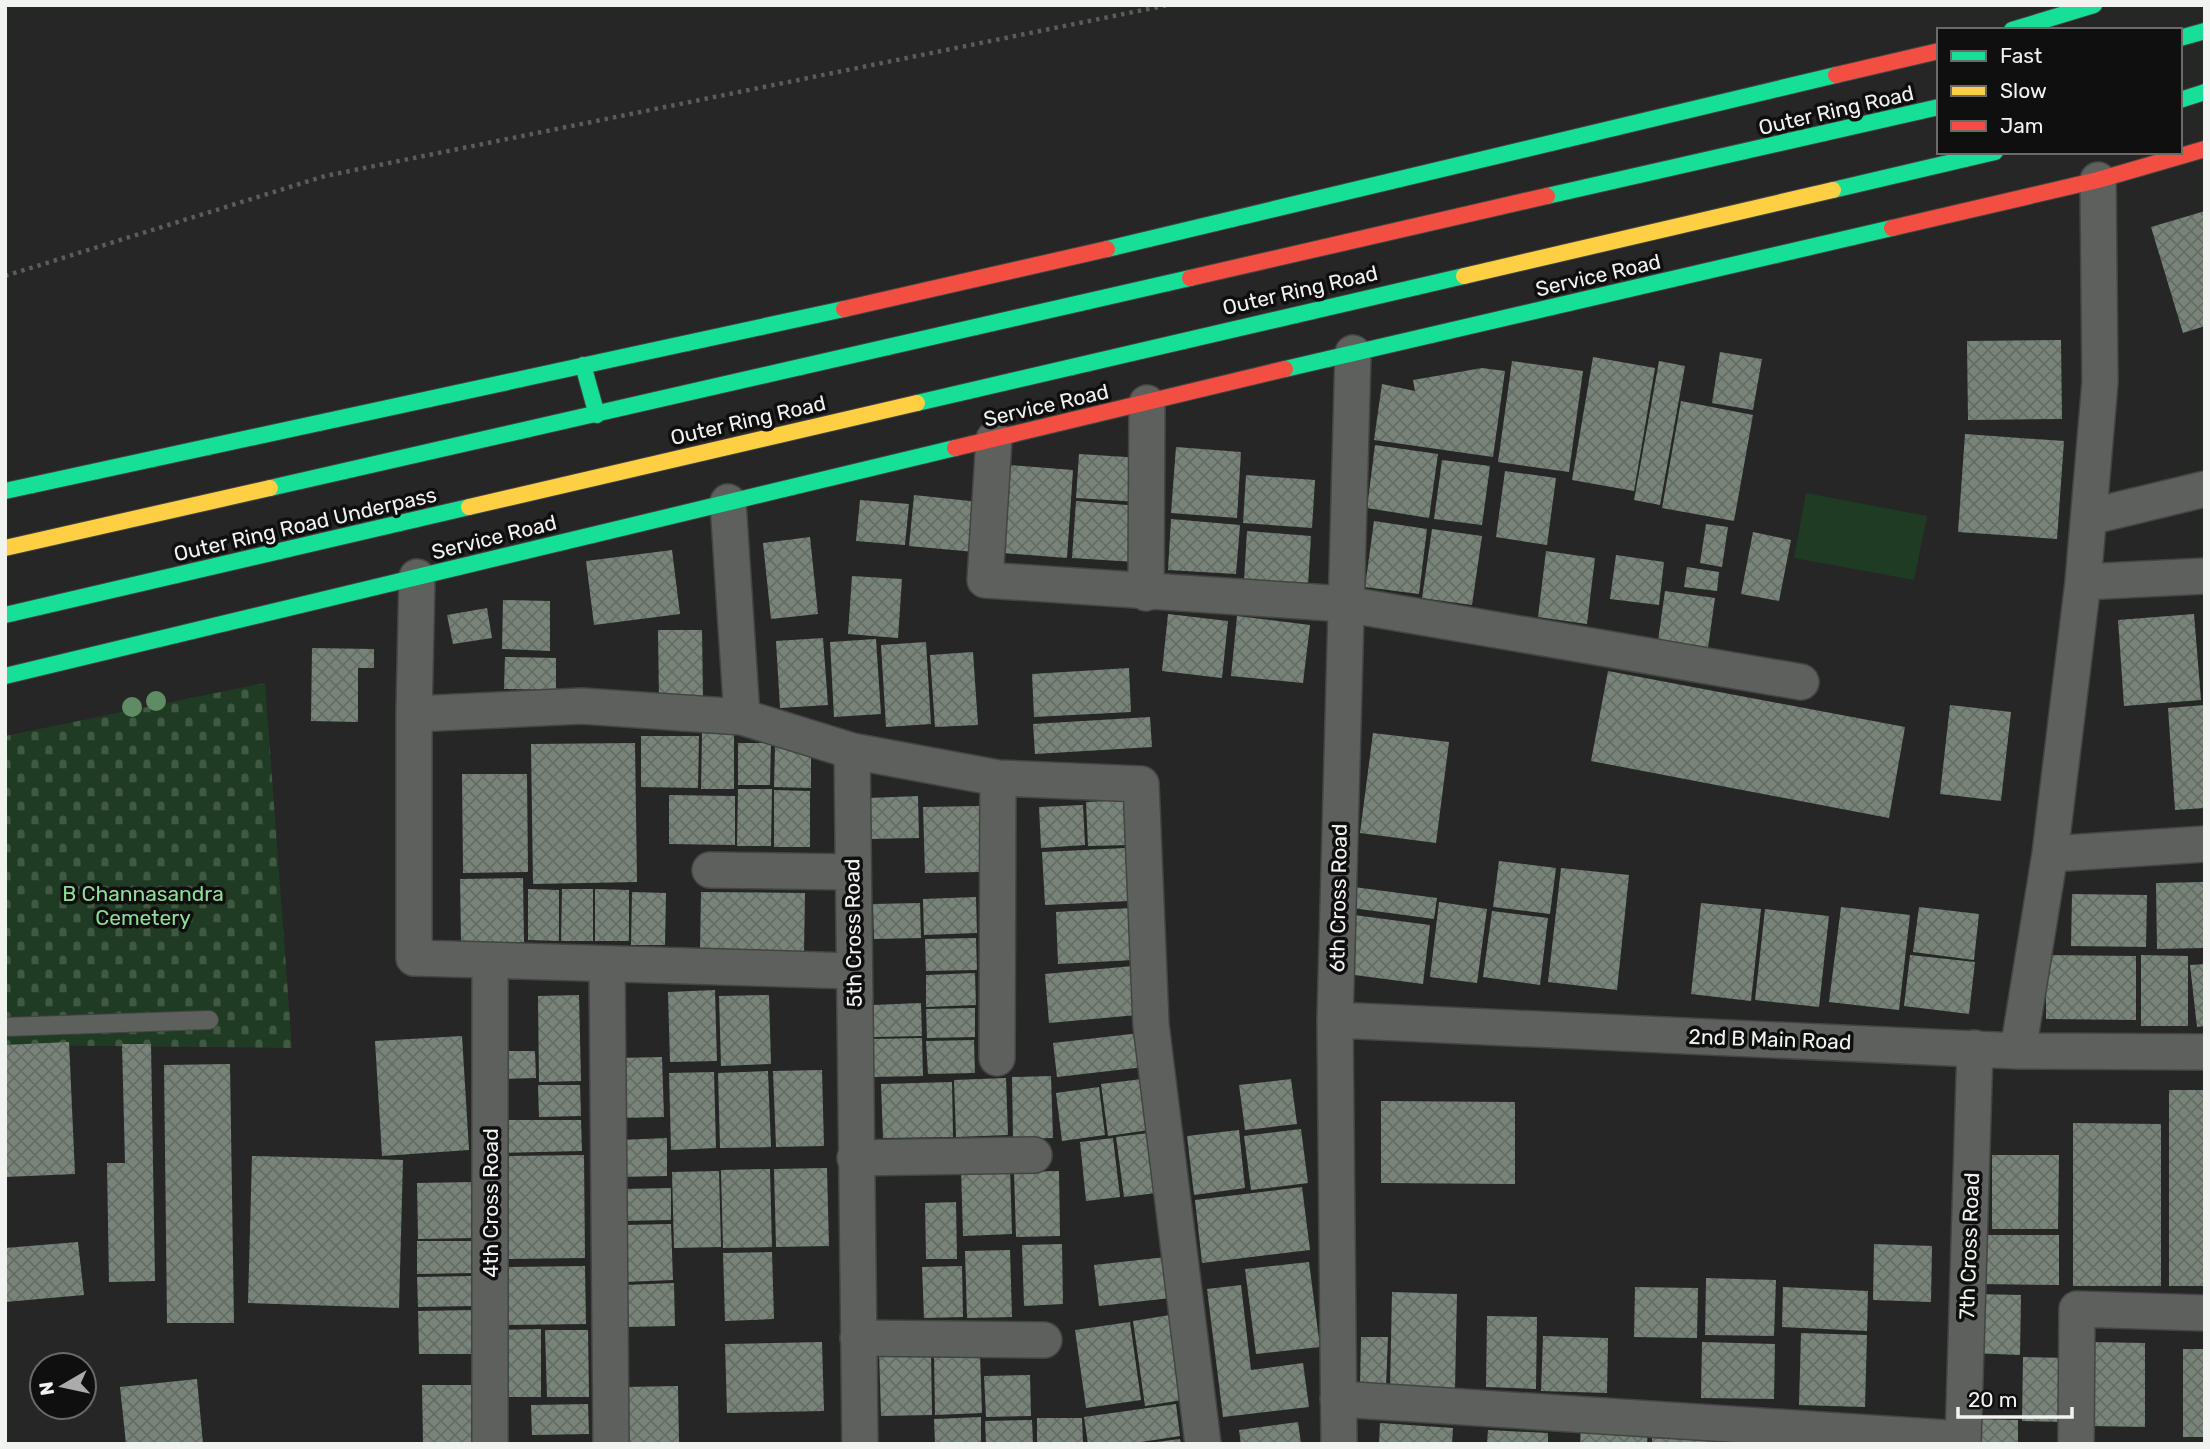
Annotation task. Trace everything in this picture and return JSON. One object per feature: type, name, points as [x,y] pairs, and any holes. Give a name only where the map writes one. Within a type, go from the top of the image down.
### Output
[{"type":"main road","points":[[2019,28],[2094,5]]},
{"type":"main road","points":[[2182,37],[2205,31]]},
{"type":"main road","points":[[5,491],[969,282],[1937,51]]},
{"type":"main road","points":[[2182,99],[2205,92]]},
{"type":"main road","name":"Outer Ring Road","points":[[597,415],[1937,107]]},
{"type":"main road","points":[[2098,180],[2205,149]]},
{"type":"main road","name":"Outer Ring Road","points":[[615,473],[1987,154]]},
{"type":"main road","name":"Service Road","points":[[5,676],[1353,353],[2098,180]]},
{"type":"main road","points":[[583,365],[597,415]]},
{"type":"main road","name":"Outer Ring Road Underpass","points":[[5,548],[597,415]]},
{"type":"main road","name":"Outer Ring Road Underpass","points":[[5,615],[615,473]]},
{"type":"street","points":[[2018,1051],[2050,854],[2089,517],[2100,382],[2098,180]]},
{"type":"street","name":"6th Cross Road","points":[[1339,1444],[1335,1020],[1353,353]]},
{"type":"street","points":[[1146,593],[1147,402]]},
{"type":"street","points":[[994,439],[985,580],[1146,593],[1345,604],[1801,682]]},
{"type":"street","points":[[2089,517],[2205,489]]},
{"type":"street","points":[[728,502],[742,717]]},
{"type":"street","points":[[2083,582],[2205,576]]},
{"type":"street","points":[[417,577],[414,958],[853,971]]},
{"type":"street","points":[[414,714],[582,706],[742,717],[852,751],[998,778],[1141,784],[1151,1025],[1203,1444]]},
{"type":"street","name":"5th Cross Road","points":[[852,751],[860,1444]]},
{"type":"street","points":[[996,1058],[998,778]]},
{"type":"street","points":[[2050,854],[2205,844]]},
{"type":"street","points":[[710,870],[852,872]]},
{"type":"street","name":"4th Cross Road","points":[[490,962],[490,1444]]},
{"type":"street","points":[[607,964],[611,1444]]},
{"type":"street","name":"2nd B Main Road","points":[[1335,1020],[2018,1051],[2205,1052]]},
{"type":"street","name":"7th Cross Road","points":[[1963,1441],[1975,1048]]},
{"type":"street","points":[[855,1158],[1034,1155]]},
{"type":"street","points":[[2076,1444],[2077,1309],[2205,1313]]},
{"type":"street","points":[[858,1338],[1044,1340]]},
{"type":"street","points":[[1338,1399],[1963,1441]]},
{"type":"lane","points":[[5,1027],[209,1020]]},
{"type":"path","points":[[5,276],[325,176],[1168,5]]},
{"type":"green space","points":[[1806,493],[1927,516],[1914,580],[1794,558]]},
{"type":"green space","name":"B Channasandra Cemetery","points":[[265,683],[292,1048],[5,1045],[5,736]]},
{"type":"building","points":[[2205,211],[2205,326],[2183,333],[2151,227]]},
{"type":"building","points":[[2061,340],[2062,419],[1968,420],[1967,341]]},
{"type":"building","points":[[1720,352],[1762,359],[1753,410],[1712,403]]},
{"type":"building","points":[[1593,357],[1655,368],[1634,491],[1572,480]]},
{"type":"building","points":[[1512,361],[1583,371],[1569,472],[1498,462]]},
{"type":"building","points":[[1659,361],[1685,366],[1660,505],[1634,500]]},
{"type":"building","points":[[1482,368],[1505,371],[1493,457],[1374,440],[1382,384],[1415,391],[1413,380]]},
{"type":"building","points":[[1681,401],[1753,415],[1734,521],[1662,508]]},
{"type":"building","points":[[1965,434],[2064,441],[2057,539],[1958,532]]},
{"type":"building","points":[[1375,445],[1438,454],[1429,518],[1367,508]]},
{"type":"building","points":[[1176,447],[1241,452],[1237,518],[1171,513]]},
{"type":"building","points":[[1079,454],[1142,458],[1139,502],[1076,498]]},
{"type":"building","points":[[1442,460],[1490,466],[1482,525],[1434,519]]},
{"type":"building","points":[[1009,465],[1073,470],[1067,558],[1003,553]]},
{"type":"building","points":[[1505,471],[1556,478],[1547,545],[1496,537]]},
{"type":"building","points":[[1246,475],[1315,480],[1312,528],[1243,523]]},
{"type":"building","points":[[914,495],[979,502],[975,552],[909,546]]},
{"type":"building","points":[[860,500],[909,504],[905,545],[856,541]]},
{"type":"building","points":[[1076,501],[1139,506],[1135,562],[1072,558]]},
{"type":"building","points":[[1171,519],[1240,525],[1236,574],[1168,570]]},
{"type":"building","points":[[1374,521],[1427,529],[1419,594],[1365,587]]},
{"type":"building","points":[[1706,524],[1728,527],[1722,567],[1700,563]]},
{"type":"building","points":[[1432,529],[1482,536],[1472,605],[1422,598]]},
{"type":"building","points":[[1247,531],[1311,536],[1308,585],[1244,580]]},
{"type":"building","points":[[1753,532],[1791,540],[1779,601],[1741,594]]},
{"type":"building","points":[[810,537],[818,614],[771,619],[763,543]]},
{"type":"building","points":[[672,550],[680,614],[594,625],[586,561]]},
{"type":"building","points":[[1546,551],[1595,558],[1587,624],[1538,617]]},
{"type":"building","points":[[1616,555],[1664,562],[1659,605],[1610,599]]},
{"type":"building","points":[[1687,567],[1719,572],[1717,591],[1684,587]]},
{"type":"building","points":[[852,576],[902,579],[898,638],[848,634]]},
{"type":"building","points":[[1665,591],[1715,598],[1708,648],[1658,641]]},
{"type":"building","points":[[503,600],[550,601],[550,651],[502,649]]},
{"type":"building","points":[[487,608],[492,638],[453,644],[447,615]]},
{"type":"building","points":[[1168,614],[1228,621],[1222,678],[1162,671]]},
{"type":"building","points":[[2194,614],[2201,700],[2124,706],[2118,620]]},
{"type":"building","points":[[1237,616],[1310,625],[1303,683],[1231,676]]},
{"type":"building","points":[[658,630],[702,630],[703,699],[659,700]]},
{"type":"building","points":[[823,638],[828,705],[780,708],[776,641]]},
{"type":"building","points":[[876,639],[881,714],[834,717],[830,642]]},
{"type":"building","points":[[926,642],[931,724],[886,727],[881,645]]},
{"type":"building","points":[[312,648],[374,649],[374,668],[358,668],[358,722],[311,721]]},
{"type":"building","points":[[973,652],[978,725],[935,727],[930,655]]},
{"type":"building","points":[[505,657],[556,658],[556,690],[504,689]]},
{"type":"building","points":[[1129,668],[1131,712],[1034,717],[1032,674]]},
{"type":"building","points":[[1608,671],[1905,727],[1889,818],[1591,761]]},
{"type":"building","points":[[1950,705],[2011,712],[2001,801],[1940,794]]},
{"type":"building","points":[[2205,705],[2205,808],[2175,810],[2168,708]]},
{"type":"building","points":[[1150,717],[1152,747],[1035,754],[1033,724]]},
{"type":"building","points":[[702,733],[734,734],[734,789],[701,789]]},
{"type":"building","points":[[1373,733],[1449,742],[1436,843],[1360,833]]},
{"type":"building","points":[[641,736],[699,736],[698,788],[641,787]]},
{"type":"building","points":[[635,743],[637,882],[533,884],[531,744]]},
{"type":"building","points":[[738,743],[771,743],[770,785],[738,785]]},
{"type":"building","points":[[775,745],[811,745],[811,788],[774,787]]},
{"type":"building","points":[[462,774],[527,774],[528,872],[463,873]]},
{"type":"building","points":[[738,789],[772,789],[771,846],[737,846]]},
{"type":"building","points":[[774,790],[810,791],[810,847],[774,847]]},
{"type":"building","points":[[669,795],[735,796],[735,845],[669,844]]},
{"type":"building","points":[[918,796],[919,838],[869,839],[868,798]]},
{"type":"building","points":[[1127,800],[1130,845],[1088,846],[1086,802]]},
{"type":"building","points":[[1083,805],[1085,845],[1041,848],[1039,807]]},
{"type":"building","points":[[979,806],[981,872],[925,873],[923,807]]},
{"type":"building","points":[[1126,848],[1129,901],[1045,905],[1042,852]]},
{"type":"building","points":[[1499,861],[1556,868],[1550,914],[1493,907]]},
{"type":"building","points":[[1561,868],[1629,875],[1617,990],[1548,982]]},
{"type":"building","points":[[523,878],[524,942],[461,942],[460,879]]},
{"type":"building","points":[[2203,882],[2204,948],[2157,949],[2156,883]]},
{"type":"building","points":[[1354,887],[1437,898],[1434,919],[1352,908]]},
{"type":"building","points":[[528,889],[559,890],[559,941],[528,940]]},
{"type":"building","points":[[562,889],[593,889],[593,941],[561,941]]},
{"type":"building","points":[[595,889],[629,890],[629,941],[595,941]]},
{"type":"building","points":[[632,892],[666,893],[665,945],[631,945]]},
{"type":"building","points":[[701,892],[805,893],[804,952],[700,951]]},
{"type":"building","points":[[2072,894],[2147,895],[2146,947],[2071,946]]},
{"type":"building","points":[[976,897],[977,933],[924,935],[923,899]]},
{"type":"building","points":[[1439,902],[1487,909],[1477,983],[1430,977]]},
{"type":"building","points":[[920,903],[921,938],[874,939],[873,904]]},
{"type":"building","points":[[1701,903],[1761,909],[1751,1001],[1691,994]]},
{"type":"building","points":[[1841,907],[1910,915],[1899,1010],[1829,1002]]},
{"type":"building","points":[[1919,907],[1979,914],[1974,960],[1913,952]]},
{"type":"building","points":[[1131,908],[1134,960],[1058,964],[1056,912]]},
{"type":"building","points":[[1765,909],[1829,916],[1819,1007],[1755,1000]]},
{"type":"building","points":[[1492,911],[1548,918],[1540,985],[1483,977]]},
{"type":"building","points":[[1354,915],[1430,925],[1423,984],[1347,974]]},
{"type":"building","points":[[976,938],[977,970],[926,971],[925,939]]},
{"type":"building","points":[[1910,955],[1975,962],[1969,1014],[1904,1006]]},
{"type":"building","points":[[2046,955],[2136,956],[2136,1020],[2046,1019]]},
{"type":"building","points":[[2141,955],[2188,956],[2188,1026],[2141,1026]]},
{"type":"building","points":[[2205,964],[2205,1026],[2197,1027],[2190,965]]},
{"type":"building","points":[[1133,966],[1137,1015],[1049,1023],[1045,974]]},
{"type":"building","points":[[975,973],[976,1005],[926,1007],[926,975]]},
{"type":"building","points":[[715,990],[717,1061],[670,1062],[668,992]]},
{"type":"building","points":[[579,995],[581,1081],[539,1082],[538,996]]},
{"type":"building","points":[[769,995],[771,1064],[721,1066],[719,996]]},
{"type":"building","points":[[921,1003],[922,1036],[874,1037],[873,1005]]},
{"type":"building","points":[[975,1008],[975,1037],[927,1038],[926,1009]]},
{"type":"building","points":[[1140,1033],[1144,1067],[1057,1077],[1053,1043]]},
{"type":"building","points":[[462,1036],[469,1150],[382,1156],[375,1041]]},
{"type":"building","points":[[922,1038],[923,1076],[872,1077],[871,1039]]},
{"type":"building","points":[[974,1040],[975,1073],[928,1074],[926,1041]]},
{"type":"building","points":[[69,1042],[75,1174],[5,1177],[5,1045]]},
{"type":"building","points":[[122,1044],[151,1044],[155,1281],[109,1282],[107,1163],[125,1163]]},
{"type":"building","points":[[495,1051],[535,1051],[536,1078],[496,1079]]},
{"type":"building","points":[[662,1057],[664,1117],[620,1118],[618,1058]]},
{"type":"building","points":[[230,1064],[234,1323],[167,1323],[164,1065]]},
{"type":"building","points":[[822,1070],[824,1146],[776,1147],[773,1071]]},
{"type":"building","points":[[768,1071],[771,1147],[720,1148],[718,1073]]},
{"type":"building","points":[[714,1072],[716,1148],[671,1150],[669,1073]]},
{"type":"building","points":[[1051,1076],[1053,1138],[1013,1139],[1012,1077]]},
{"type":"building","points":[[1006,1078],[1008,1135],[956,1137],[954,1080]]},
{"type":"building","points":[[1142,1079],[1149,1130],[1108,1136],[1101,1084]]},
{"type":"building","points":[[1291,1079],[1297,1124],[1245,1130],[1239,1085]]},
{"type":"building","points":[[952,1082],[953,1137],[883,1138],[881,1084]]},
{"type":"building","points":[[538,1085],[580,1085],[581,1116],[539,1117]]},
{"type":"building","points":[[1099,1087],[1105,1135],[1062,1141],[1056,1093]]},
{"type":"building","points":[[2169,1090],[2205,1090],[2205,1286],[2169,1286]]},
{"type":"building","points":[[1381,1101],[1515,1102],[1515,1184],[1381,1183]]},
{"type":"building","points":[[498,1120],[581,1120],[582,1151],[498,1153]]},
{"type":"building","points":[[2073,1123],[2161,1124],[2161,1286],[2073,1286]]},
{"type":"building","points":[[1301,1129],[1308,1183],[1251,1190],[1244,1136]]},
{"type":"building","points":[[1239,1130],[1245,1188],[1194,1195],[1187,1136]]},
{"type":"building","points":[[1149,1133],[1156,1193],[1124,1197],[1116,1137]]},
{"type":"building","points":[[667,1138],[667,1176],[619,1177],[619,1140]]},
{"type":"building","points":[[1113,1138],[1120,1197],[1086,1201],[1080,1142]]},
{"type":"building","points":[[584,1155],[585,1258],[499,1259],[498,1156]]},
{"type":"building","points":[[1992,1155],[2059,1155],[2058,1229],[1992,1229]]},
{"type":"building","points":[[252,1156],[403,1160],[399,1308],[248,1303]]},
{"type":"building","points":[[1010,1167],[1012,1234],[963,1236],[961,1168]]},
{"type":"building","points":[[827,1168],[829,1246],[776,1247],[774,1169]]},
{"type":"building","points":[[770,1169],[772,1247],[723,1248],[721,1170]]},
{"type":"building","points":[[719,1171],[721,1247],[674,1248],[672,1172]]},
{"type":"building","points":[[1059,1171],[1060,1236],[1016,1237],[1014,1172]]},
{"type":"building","points":[[473,1182],[474,1238],[418,1239],[417,1183]]},
{"type":"building","points":[[1302,1187],[1310,1250],[1202,1263],[1195,1200]]},
{"type":"building","points":[[671,1188],[671,1220],[621,1221],[621,1189]]},
{"type":"building","points":[[956,1202],[957,1259],[926,1259],[925,1203]]},
{"type":"building","points":[[671,1224],[673,1280],[624,1282],[623,1225]]},
{"type":"building","points":[[1979,1235],[2059,1235],[2059,1285],[1979,1284]]},
{"type":"building","points":[[417,1241],[474,1241],[474,1273],[417,1274]]},
{"type":"building","points":[[78,1242],[84,1295],[5,1302],[5,1248]]},
{"type":"building","points":[[1062,1244],[1063,1304],[1024,1306],[1022,1245]]},
{"type":"building","points":[[1874,1244],[1932,1246],[1931,1302],[1873,1300]]},
{"type":"building","points":[[1010,1250],[1012,1317],[967,1318],[965,1251]]},
{"type":"building","points":[[772,1252],[774,1319],[725,1321],[723,1253]]},
{"type":"building","points":[[1166,1257],[1171,1298],[1099,1306],[1094,1265]]},
{"type":"building","points":[[1309,1262],[1320,1347],[1256,1354],[1245,1269]]},
{"type":"building","points":[[585,1266],[586,1324],[505,1325],[504,1267]]},
{"type":"building","points":[[962,1266],[963,1317],[924,1318],[922,1267]]},
{"type":"building","points":[[473,1276],[474,1306],[418,1307],[417,1277]]},
{"type":"building","points":[[1706,1278],[1776,1280],[1774,1336],[1705,1335]]},
{"type":"building","points":[[674,1283],[675,1326],[625,1327],[624,1285]]},
{"type":"building","points":[[1241,1285],[1251,1370],[1303,1363],[1309,1407],[1223,1417],[1207,1289]]},
{"type":"building","points":[[1635,1287],[1698,1288],[1697,1338],[1634,1337]]},
{"type":"building","points":[[1783,1287],[1868,1291],[1867,1331],[1782,1327]]},
{"type":"building","points":[[1392,1292],[1457,1294],[1455,1389],[1390,1387]]},
{"type":"building","points":[[1972,1294],[2021,1295],[2020,1355],[1970,1353]]},
{"type":"building","points":[[472,1310],[473,1354],[419,1354],[418,1311]]},
{"type":"building","points":[[1170,1315],[1182,1400],[1145,1406],[1133,1321]]},
{"type":"building","points":[[1487,1316],[1537,1317],[1536,1389],[1486,1387]]},
{"type":"building","points":[[1130,1322],[1141,1400],[1086,1408],[1075,1330]]},
{"type":"building","points":[[541,1329],[541,1397],[498,1397],[498,1330]]},
{"type":"building","points":[[545,1330],[588,1330],[589,1397],[547,1397]]},
{"type":"building","points":[[1801,1333],[1867,1335],[1865,1407],[1799,1405]]},
{"type":"building","points":[[1543,1336],[1608,1338],[1607,1393],[1541,1391]]},
{"type":"building","points":[[1361,1337],[1388,1337],[1386,1387],[1360,1387]]},
{"type":"building","points":[[822,1342],[824,1411],[727,1413],[725,1344]]},
{"type":"building","points":[[1702,1342],[1775,1344],[1774,1399],[1701,1398]]},
{"type":"building","points":[[2092,1342],[2145,1343],[2145,1427],[2091,1426]]},
{"type":"building","points":[[2183,1349],[2205,1349],[2205,1437],[2183,1437]]},
{"type":"building","points":[[931,1350],[932,1415],[881,1416],[879,1351]]},
{"type":"building","points":[[980,1354],[982,1413],[935,1415],[934,1355]]},
{"type":"building","points":[[2023,1357],[2068,1358],[2067,1422],[2022,1421]]},
{"type":"building","points":[[1030,1375],[1031,1416],[986,1417],[984,1376]]},
{"type":"building","points":[[197,1379],[203,1444],[126,1444],[120,1387]]},
{"type":"building","points":[[422,1385],[474,1385],[474,1444],[423,1444]]},
{"type":"building","points":[[678,1386],[679,1444],[625,1444],[624,1387]]},
{"type":"building","points":[[588,1404],[589,1434],[532,1435],[531,1405]]},
{"type":"building","points":[[1176,1404],[1180,1436],[1128,1444],[1088,1444],[1084,1417]]},
{"type":"building","points":[[981,1417],[981,1444],[935,1444],[934,1419]]},
{"type":"building","points":[[1037,1418],[1082,1418],[1083,1444],[1037,1444]]},
{"type":"building","points":[[1970,1419],[2018,1420],[2018,1444],[1970,1444]]},
{"type":"building","points":[[1032,1420],[1033,1444],[986,1444],[985,1421]]},
{"type":"building","points":[[1298,1422],[1301,1444],[1241,1444],[1239,1430]]},
{"type":"building","points":[[1380,1423],[1453,1428],[1452,1444],[1379,1444]]},
{"type":"building","points":[[1581,1426],[1648,1430],[1647,1444],[1580,1444]]},
{"type":"building","points":[[1488,1430],[1548,1433],[1548,1444],[1487,1444]]},
{"type":"building","points":[[1652,1438],[1716,1441],[1715,1444],[1652,1444]]},
{"type":"building","points":[[1180,1439],[1181,1444],[1156,1444],[1156,1442]]},
{"type":"traffic: fast","points":[[2019,28],[2094,5]]},
{"type":"traffic: fast","points":[[2182,37],[2205,31]]},
{"type":"traffic: fast","points":[[1107,249],[1836,75]]},
{"type":"traffic: fast","points":[[2182,99],[2205,92]]},
{"type":"traffic: fast","points":[[1547,196],[1937,107]]},
{"type":"traffic: fast","points":[[1833,190],[1986,154]]},
{"type":"traffic: fast","points":[[1285,369],[1892,228]]},
{"type":"traffic: fast","points":[[917,403],[1464,276]]},
{"type":"traffic: fast","points":[[270,488],[1190,278]]},
{"type":"traffic: fast","points":[[5,491],[844,309]]},
{"type":"traffic: fast","points":[[583,365],[597,415]]},
{"type":"traffic: fast","points":[[5,676],[955,448]]},
{"type":"traffic: fast","points":[[5,615],[469,507]]},
{"type":"traffic: slow","points":[[1464,276],[1833,190]]},
{"type":"traffic: slow","points":[[469,507],[917,403]]},
{"type":"traffic: slow","points":[[5,548],[270,488]]},
{"type":"traffic: jam","points":[[1836,75],[1937,51]]},
{"type":"traffic: jam","points":[[1892,228],[2098,180],[2205,149]]},
{"type":"traffic: jam","points":[[1190,278],[1547,196]]},
{"type":"traffic: jam","points":[[844,309],[1107,249]]},
{"type":"traffic: jam","points":[[955,448],[1285,369]]}]
